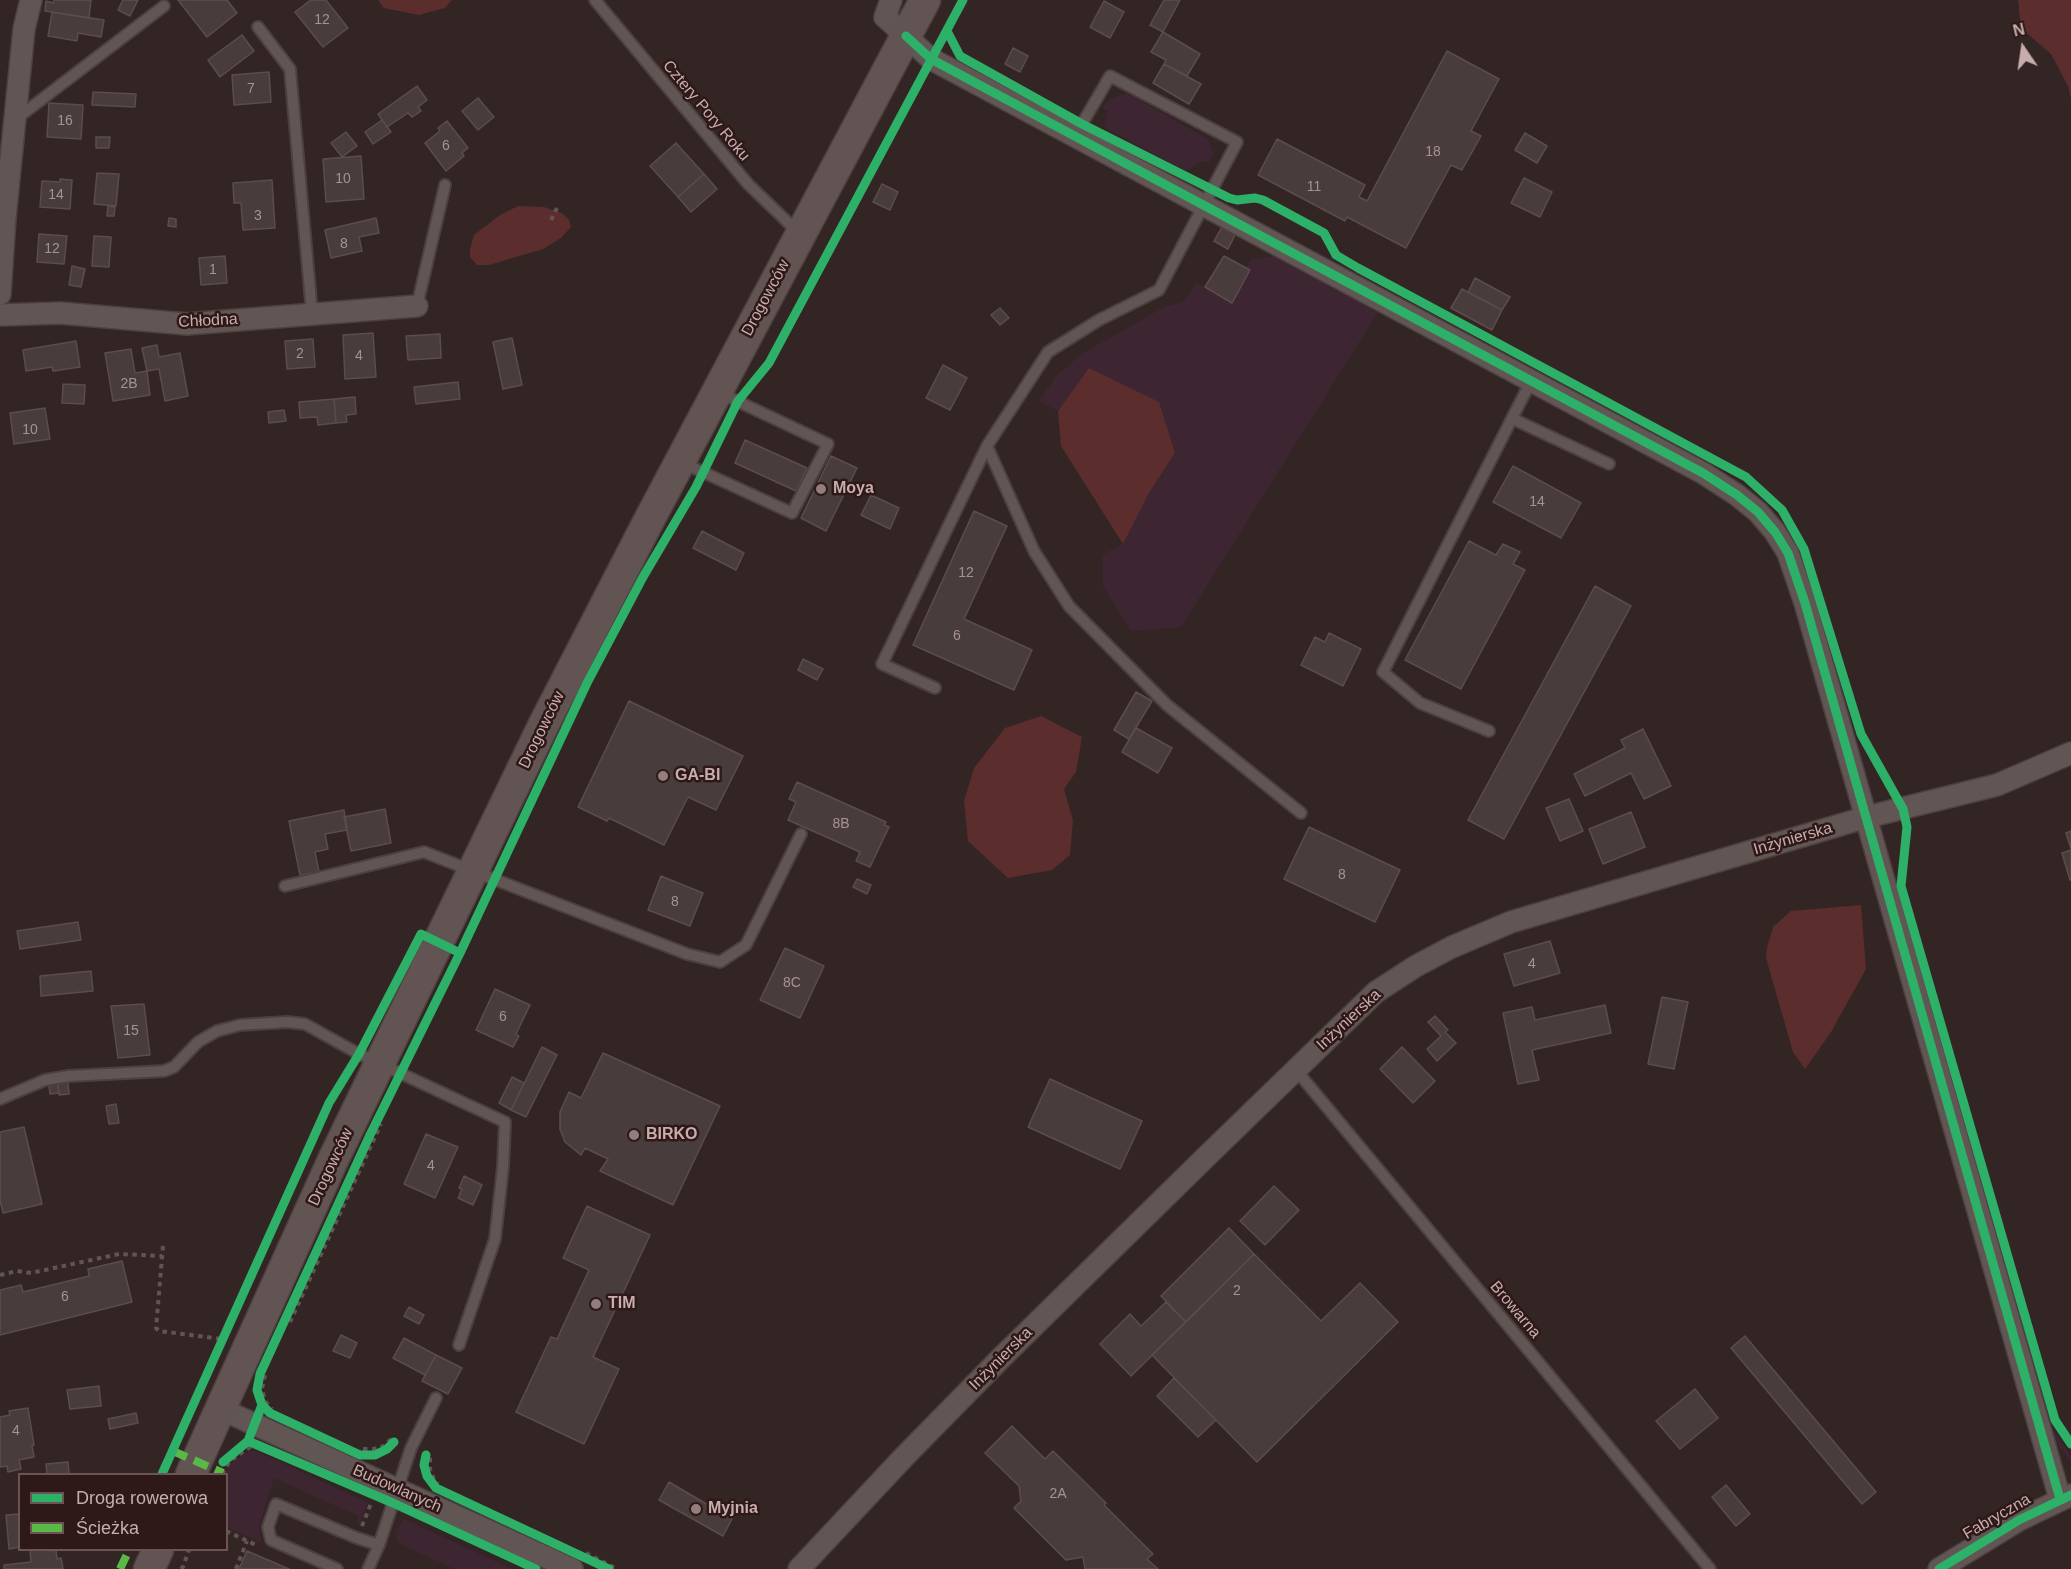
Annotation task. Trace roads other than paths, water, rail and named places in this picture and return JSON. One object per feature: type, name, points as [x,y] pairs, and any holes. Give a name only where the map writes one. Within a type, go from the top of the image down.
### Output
[{"type":"main road","name":"Drogowców","points":[[191,1473],[333,1160],[545,722],[680,461],[925,0]]},
{"type":"main road","points":[[149,1569],[158,1551]]},
{"type":"street","points":[[0,294],[2,217],[16,119],[24,29],[31,0]]},
{"type":"street","points":[[891,0],[885,17],[931,59],[1703,473],[1751,506],[1775,532],[1788,553],[1798,582],[2066,1497]]},
{"type":"street","name":"Chłodna","points":[[0,315],[60,313],[187,324],[417,306]]},
{"type":"street","name":"Inżynierska","points":[[799,1569],[1001,1358],[1376,992],[1416,966],[1452,947],[1511,922],[1867,818],[1997,785],[2071,753]]},
{"type":"street","name":"Budowlanych","points":[[221,1409],[260,1426],[395,1496],[572,1560]]},
{"type":"street","name":"Fabryczna","points":[[1939,1569],[2019,1520],[2066,1497]]},
{"type":"lane","name":"Cztery Pory Roku","points":[[595,0],[748,184],[800,234]]},
{"type":"lane","points":[[16,119],[164,6]]},
{"type":"lane","points":[[258,27],[290,69],[312,313]]},
{"type":"lane","points":[[935,688],[882,664],[987,446],[1048,352],[1099,320],[1159,290],[1202,204],[1237,142],[1110,76],[1075,136]]},
{"type":"lane","points":[[417,306],[445,186]]},
{"type":"lane","points":[[1489,731],[1420,702],[1383,672],[1532,381]]},
{"type":"lane","points":[[680,461],[792,513],[828,444],[717,392]]},
{"type":"lane","points":[[1513,419],[1609,464]]},
{"type":"lane","points":[[987,446],[1034,551],[1069,606],[1167,705],[1301,813]]},
{"type":"lane","points":[[285,886],[424,852],[687,954],[720,962],[746,945],[801,834]]},
{"type":"lane","points":[[0,1099],[45,1080],[61,1077],[164,1071],[174,1067],[198,1042],[217,1031],[240,1025],[287,1022],[305,1024],[381,1064],[505,1122],[503,1167],[495,1239],[459,1345]]},
{"type":"lane","name":"Browarna","points":[[1296,1070],[1710,1569]]},
{"type":"lane","points":[[368,1569],[379,1545],[408,1458],[436,1398]]},
{"type":"lane","points":[[337,1569],[271,1540],[268,1527],[276,1504],[379,1545]]},
{"type":"place","name":"Moya","points":[[821,489]]},
{"type":"place","name":"GA-BI","points":[[663,776]]},
{"type":"place","name":"BIRKO","points":[[634,1135]]},
{"type":"place","name":"TIM","points":[[596,1304]]},
{"type":"place","name":"Myjnia","points":[[696,1509]]}]
